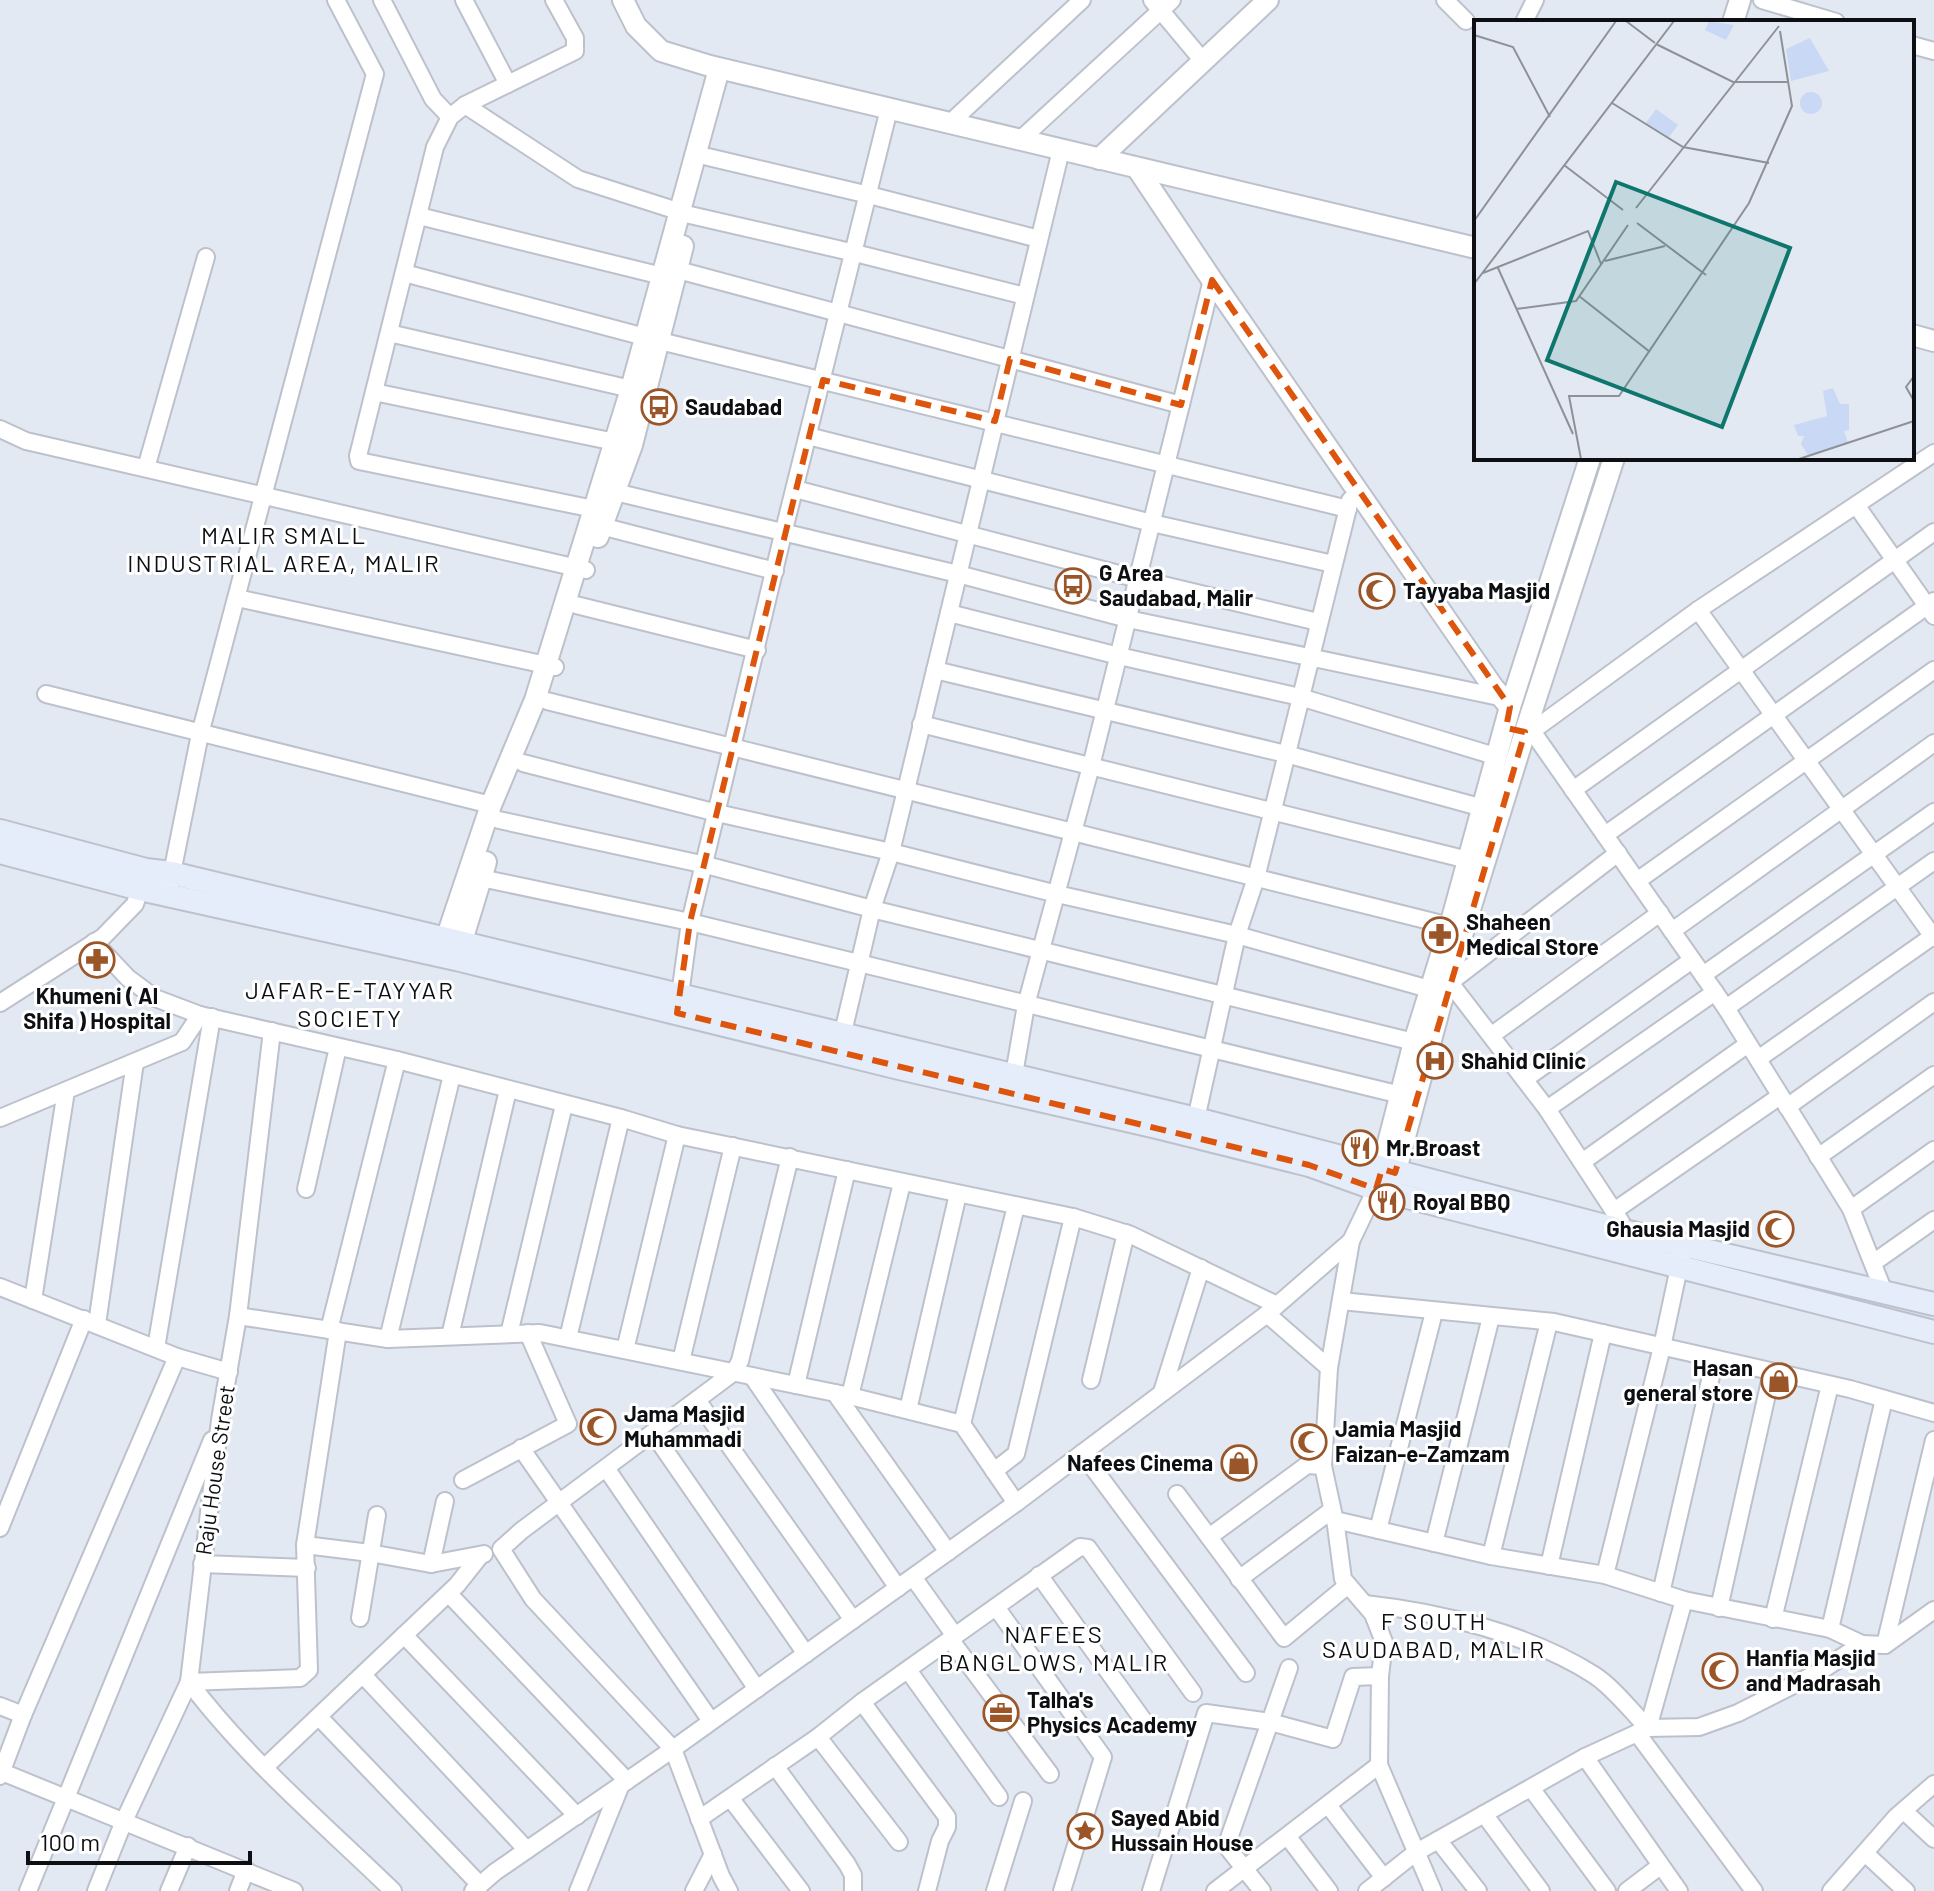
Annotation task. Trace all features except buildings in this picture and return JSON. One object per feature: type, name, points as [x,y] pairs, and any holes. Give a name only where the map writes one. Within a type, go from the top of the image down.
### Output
[{"type":"main road","points":[[0,831],[143,880]]},
{"type":"main road","points":[[0,852],[170,884],[452,948],[1012,1084],[1309,1165],[1619,1221],[1684,1244],[1884,1292],[1929,1299]]},
{"type":"main road","points":[[1012,1084],[1196,1119],[1386,1181],[1678,1268],[1934,1332]]},
{"type":"street","points":[[170,884],[200,734],[375,74],[336,0]]},
{"type":"street","points":[[382,0],[433,99],[450,117]]},
{"type":"street","points":[[464,0],[508,84]]},
{"type":"street","points":[[554,0],[575,38],[575,51],[465,105],[450,117],[435,147],[359,461],[597,518],[775,571]]},
{"type":"street","points":[[623,0],[636,26],[661,51],[725,70],[1474,248]]},
{"type":"street","points":[[950,123],[1082,0]]},
{"type":"street","points":[[1099,159],[1268,0]]},
{"type":"street","points":[[1445,0],[1466,21]]},
{"type":"street","points":[[1525,20],[1535,0]]},
{"type":"street","points":[[1734,20],[1740,0]]},
{"type":"street","points":[[1762,0],[1829,20]]},
{"type":"street","points":[[1020,140],[1162,4],[1203,61]]},
{"type":"street","points":[[1914,46],[1934,51]]},
{"type":"street","points":[[685,213],[708,157],[725,70]]},
{"type":"street","points":[[597,518],[615,492],[632,445],[653,339],[725,70]]},
{"type":"street","points":[[465,105],[578,179],[685,213],[1025,296]]},
{"type":"street","points":[[678,1004],[690,922],[889,109]]},
{"type":"street","points":[[841,1044],[872,909],[891,852],[1061,150]]},
{"type":"street","points":[[708,157],[1039,239]]},
{"type":"street","points":[[1137,168],[1354,486],[1507,703],[1521,730],[1573,790],[1726,1008],[1851,1209],[1884,1292]]},
{"type":"street","points":[[419,216],[840,312],[1181,405]]},
{"type":"street","points":[[146,468],[206,257]]},
{"type":"street","points":[[404,273],[653,339],[1348,509]]},
{"type":"street","points":[[1012,1084],[1026,1005],[1091,766],[1212,280]]},
{"type":"street","points":[[389,333],[631,389]]},
{"type":"street","points":[[1914,336],[1934,341]]},
{"type":"street","points":[[495,813],[523,763],[547,701],[550,666],[597,518],[615,442],[631,389],[653,339]]},
{"type":"street","points":[[374,392],[615,442]]},
{"type":"street","points":[[0,429],[26,441],[581,568]]},
{"type":"street","points":[[808,436],[1152,523],[1333,564]]},
{"type":"street","points":[[1386,1181],[1414,1042],[1498,757],[1521,730],[1934,453]]},
{"type":"street","points":[[1507,703],[1589,460]]},
{"type":"street","points":[[319,1717],[477,1888],[1016,1503],[1272,1309],[1351,1241],[1386,1181],[1450,981],[1521,730],[1613,460]]},
{"type":"street","points":[[1196,1119],[1237,935],[1256,878],[1354,486]]},
{"type":"street","points":[[795,489],[1138,579],[1318,622]]},
{"type":"street","points":[[615,492],[958,574],[1128,619],[1507,703]]},
{"type":"street","points":[[1605,835],[1774,713],[1932,607],[1856,505]]},
{"type":"street","points":[[1573,790],[1934,532]]},
{"type":"street","points":[[452,948],[524,731],[576,605],[581,568]]},
{"type":"street","points":[[237,598],[550,666]]},
{"type":"street","points":[[576,605],[757,650]]},
{"type":"street","points":[[1698,610],[1933,937],[1758,1059]]},
{"type":"street","points":[[949,613],[1300,697],[1498,757]]},
{"type":"street","points":[[935,670],[1286,754],[1483,808]]},
{"type":"street","points":[[1637,881],[1934,670]]},
{"type":"street","points":[[46,694],[872,909],[1414,1042]]},
{"type":"street","points":[[547,701],[1450,926]]},
{"type":"street","points":[[921,724],[1468,860]]},
{"type":"street","points":[[1672,931],[1934,743]]},
{"type":"street","points":[[523,763],[717,813],[1237,935],[1429,989]]},
{"type":"street","points":[[1703,975],[1934,812]]},
{"type":"street","points":[[1450,981],[1618,853]]},
{"type":"street","points":[[452,948],[481,878],[481,856]]},
{"type":"street","points":[[1726,1008],[1934,861]]},
{"type":"street","points":[[481,878],[690,922],[1401,1095]]},
{"type":"street","points":[[0,1003],[103,937],[135,904],[143,880]]},
{"type":"street","points":[[1492,1035],[1660,913]]},
{"type":"street","points":[[94,942],[128,978],[155,998],[206,1016],[397,1060],[677,1135],[1073,1217],[1126,1233],[1201,1268],[1272,1309],[1329,1368]]},
{"type":"street","points":[[1525,1079],[1692,960]]},
{"type":"street","points":[[1450,981],[1547,1109],[1619,1221],[1784,1101],[1934,1002]]},
{"type":"street","points":[[1547,1109],[1715,992]]},
{"type":"street","points":[[0,1118],[182,1042],[206,1016]]},
{"type":"street","points":[[156,1348],[206,1016]]},
{"type":"street","name":"Raju House Street","points":[[96,1891],[124,1821],[189,1682],[272,1031]]},
{"type":"street","points":[[1582,1162],[1748,1044]]},
{"type":"street","points":[[306,1189],[338,1047]]},
{"type":"street","points":[[189,1682],[300,1678],[309,1670],[305,1545],[334,1330],[397,1060]]},
{"type":"street","points":[[0,1528],[90,1322],[135,1062]]},
{"type":"street","points":[[388,1339],[452,1075]]},
{"type":"street","points":[[1818,1157],[1934,1075]]},
{"type":"street","points":[[450,1336],[508,1090]]},
{"type":"street","points":[[33,1300],[66,1091]]},
{"type":"street","points":[[509,1334],[564,1105]]},
{"type":"street","points":[[568,1338],[621,1118]]},
{"type":"street","points":[[625,1350],[677,1135]]},
{"type":"street","points":[[681,1361],[733,1146]]},
{"type":"street","points":[[1851,1209],[1934,1150]]},
{"type":"street","points":[[305,1545],[431,1564],[464,1556],[480,1556],[501,1549],[734,1372],[740,1361],[790,1157]]},
{"type":"street","points":[[796,1385],[847,1170]]},
{"type":"street","points":[[902,1183],[843,1394],[948,1552]]},
{"type":"street","points":[[908,1410],[958,1194]]},
{"type":"street","points":[[962,1424],[1016,1206]]},
{"type":"street","points":[[994,1471],[1016,1454],[1073,1217]]},
{"type":"street","points":[[1873,1263],[1934,1220]]},
{"type":"street","points":[[1091,1380],[1126,1233]]},
{"type":"street","points":[[1351,1241],[1329,1368],[1323,1466],[1343,1579],[1373,1614],[1384,1642],[1380,1676],[1379,1765],[1433,1891]]},
{"type":"street","points":[[1605,1575],[1662,1347],[1684,1244]]},
{"type":"street","points":[[1161,1393],[1201,1268]]},
{"type":"street","points":[[0,1287],[177,1357],[229,1372]]},
{"type":"street","points":[[1341,1301],[1549,1322],[1830,1385],[1934,1413]]},
{"type":"street","points":[[1378,1530],[1434,1312]]},
{"type":"street","points":[[238,1316],[388,1339],[528,1333],[568,1338],[843,1394],[962,1424],[1016,1503]]},
{"type":"street","points":[[1434,1543],[1491,1317]]},
{"type":"street","points":[[1491,1556],[1549,1322]]},
{"type":"street","points":[[463,1480],[568,1424],[528,1333]]},
{"type":"street","points":[[1549,1566],[1603,1333]]},
{"type":"street","points":[[177,1357],[23,1715],[1,1774],[188,1846],[294,1891]]},
{"type":"street","points":[[1661,1593],[1715,1359]]},
{"type":"street","points":[[1719,1608],[1772,1372]]},
{"type":"street","points":[[752,1376],[898,1588]]},
{"type":"street","points":[[1773,1619],[1830,1385]]},
{"type":"street","points":[[1830,1629],[1884,1399]]},
{"type":"street","points":[[697,1400],[853,1620]]},
{"type":"street","points":[[28,1891],[220,1420]]},
{"type":"street","points":[[653,1433],[806,1654]]},
{"type":"street","points":[[1885,1645],[1934,1440]]},
{"type":"street","points":[[521,1448],[711,1721]]},
{"type":"street","points":[[1082,1453],[1246,1673]]},
{"type":"street","points":[[1209,1537],[1307,1465],[1323,1466]]},
{"type":"street","points":[[606,1468],[757,1689]]},
{"type":"street","points":[[1177,1494],[1284,1638],[1348,1585]]},
{"type":"street","points":[[431,1564],[445,1501]]},
{"type":"street","points":[[360,1618],[377,1515]]},
{"type":"street","points":[[1334,1515],[1378,1530],[1434,1543],[1605,1575],[1684,1600],[1830,1629],[1862,1644],[1885,1645],[1934,1610]]},
{"type":"street","points":[[1239,1579],[1334,1515]]},
{"type":"street","points":[[699,1819],[818,1737],[862,1702],[1080,1547],[1088,1548],[1193,1693]]},
{"type":"street","points":[[501,1549],[533,1599],[673,1749],[729,1891]]},
{"type":"street","points":[[266,1766],[449,1594],[480,1556]]},
{"type":"street","points":[[202,1564],[307,1568]]},
{"type":"street","points":[[1039,1575],[1146,1724]]},
{"type":"street","points":[[913,1577],[1050,1774]]},
{"type":"street","points":[[449,1594],[624,1783]]},
{"type":"street","points":[[1642,1730],[1684,1600]]},
{"type":"street","points":[[1365,1604],[1418,1610],[1510,1635],[1596,1676],[1642,1730],[1754,1891]]},
{"type":"street","points":[[996,1607],[1103,1757],[1062,1891]]},
{"type":"street","points":[[404,1635],[577,1816]]},
{"type":"street","points":[[1367,1891],[1415,1853],[1585,1757],[1642,1730],[1699,1727],[1738,1713],[1819,1672],[1862,1644]]},
{"type":"street","points":[[1262,1891],[1228,1848],[1228,1841],[1289,1668]]},
{"type":"street","points":[[908,1670],[999,1797]]},
{"type":"street","points":[[363,1675],[527,1850]]},
{"type":"street","points":[[1151,1891],[1206,1713],[1270,1722],[1333,1739],[1353,1677],[1380,1676]]},
{"type":"street","points":[[189,1682],[207,1706],[393,1891]]},
{"type":"street","points":[[862,1702],[947,1817],[947,1827],[940,1841],[927,1891]]},
{"type":"street","points":[[0,1706],[23,1715]]},
{"type":"street","points":[[818,1737],[899,1842]]},
{"type":"street","points":[[1585,1757],[1679,1891]]},
{"type":"street","points":[[1215,1891],[1379,1765]]},
{"type":"street","points":[[775,1766],[847,1864],[853,1875],[853,1891]]},
{"type":"street","points":[[578,1891],[624,1783]]},
{"type":"street","points":[[1831,1891],[1904,1811],[1934,1784]]},
{"type":"street","points":[[1531,1788],[1607,1891]]},
{"type":"street","points":[[731,1799],[801,1891]]},
{"type":"street","points":[[995,1891],[1023,1801]]},
{"type":"street","points":[[1328,1805],[1384,1878]]},
{"type":"street","points":[[1904,1811],[1934,1839]]},
{"type":"street","points":[[1484,1814],[1541,1891]]},
{"type":"street","points":[[1288,1837],[1329,1891]]},
{"type":"street","points":[[1438,1840],[1478,1891]]},
{"type":"street","points":[[169,1891],[188,1846]]},
{"type":"street","points":[[1865,1853],[1906,1891]]},
{"type":"street","points":[[694,1891],[713,1854]]},
{"type":"street","points":[[1627,1891],[1660,1866]]},
{"type":"street","points":[[238,1891],[246,1870]]},
{"type":"highlighted area","points":[[1212,280],[1510,707],[1506,728],[1525,732],[1395,1173],[1382,1169],[1376,1189],[1309,1165],[677,1013],[690,922],[823,380],[995,421],[1010,359],[1181,405]]},
{"type":"place","name":"Saudabad","points":[[659,407]]},
{"type":"place","name":"G Area Saudabad, Malir","points":[[1073,586]]},
{"type":"place","name":"Tayyaba Masjid","points":[[1377,591]]},
{"type":"place","name":"Shaheen Medical Store","points":[[1440,935]]},
{"type":"place","name":"Khumeni ( Al Shifa ) Hospital","points":[[97,960]]},
{"type":"place","name":"Shahid Clinic","points":[[1435,1061]]},
{"type":"place","name":"Mr.Broast","points":[[1360,1148]]},
{"type":"place","name":"Royal BBQ","points":[[1387,1202]]},
{"type":"place","name":"Ghausia Masjid","points":[[1776,1229]]},
{"type":"place","name":"Hasan general store","points":[[1779,1381]]},
{"type":"place","name":"Jama Masjid Muhammadi","points":[[598,1427]]},
{"type":"place","name":"Jamia Masjid Faizan-e-Zamzam","points":[[1309,1442]]},
{"type":"place","name":"Nafees Cinema","points":[[1239,1463]]},
{"type":"place","name":"Hanfia Masjid and Madrasah","points":[[1720,1671]]},
{"type":"place","name":"Talha's Physics Academy","points":[[1001,1713]]},
{"type":"place","name":"Sayed Abid Hussain House","points":[[1085,1831]]},
{"type":"district","name":"MALIR SMALL INDUSTRIAL AREA, MALIR","points":[[284,550]]},
{"type":"district","name":"JAFAR-E-TAYYAR SOCIETY","points":[[350,1005]]},
{"type":"district","name":"F SOUTH SAUDABAD, MALIR","points":[[1434,1636]]},
{"type":"district","name":"NAFEES BANGLOWS, MALIR","points":[[1054,1649]]}]
